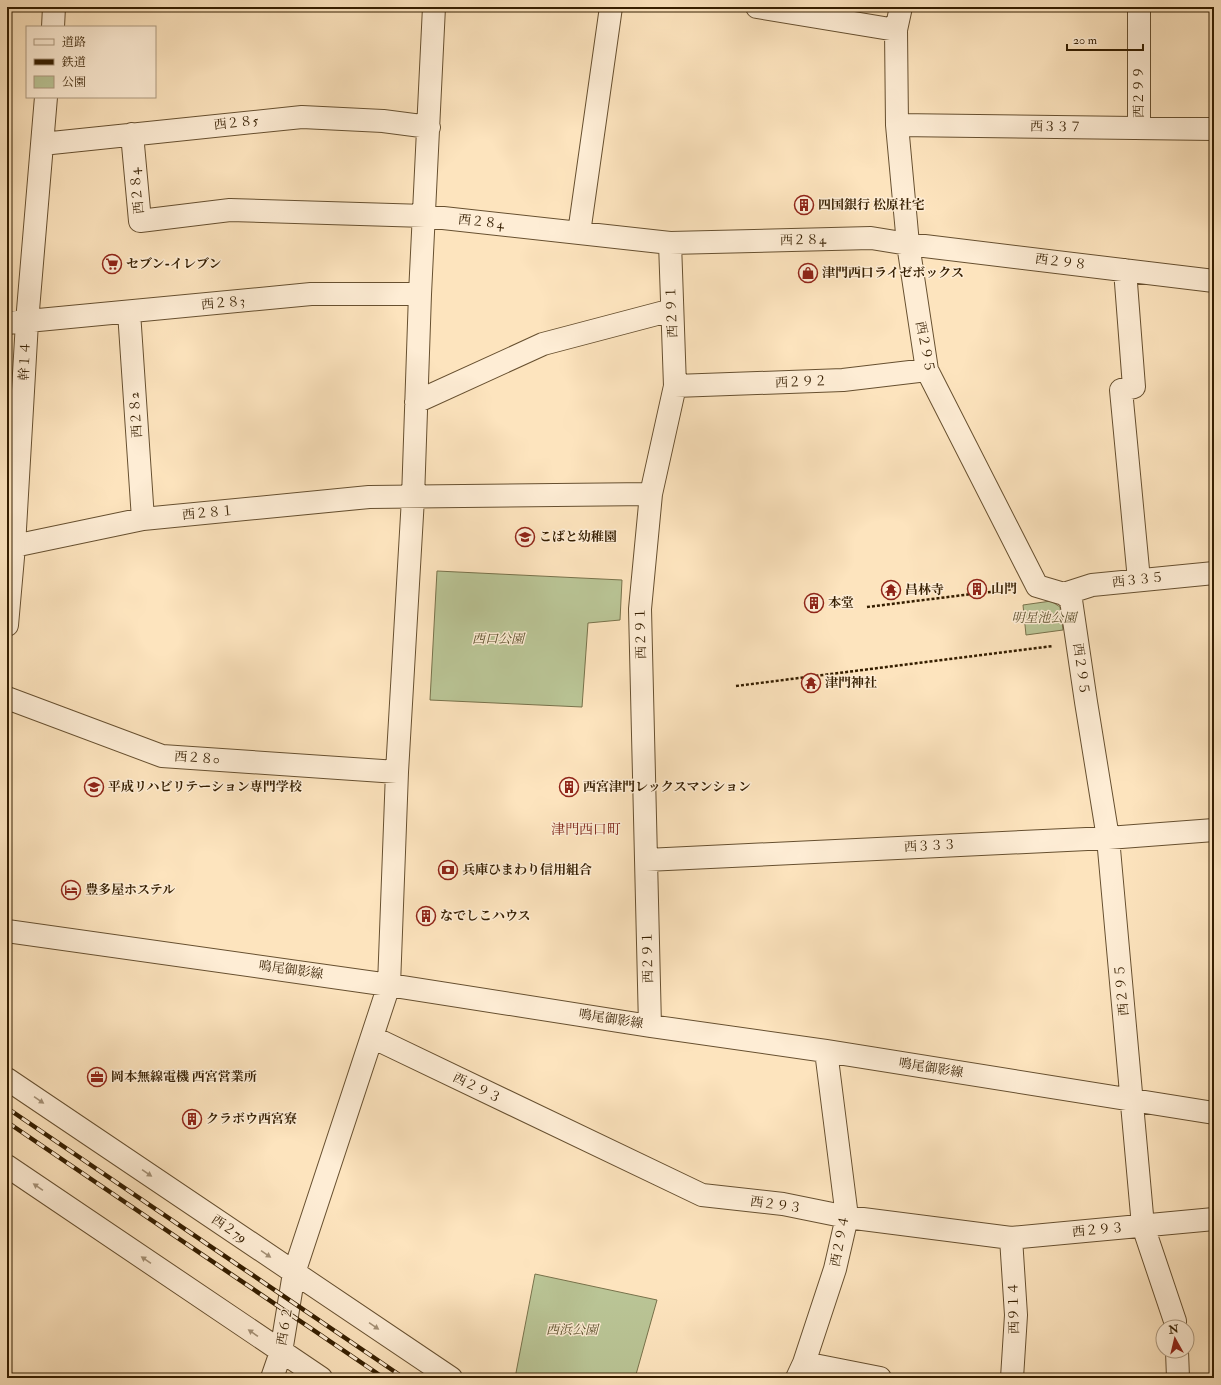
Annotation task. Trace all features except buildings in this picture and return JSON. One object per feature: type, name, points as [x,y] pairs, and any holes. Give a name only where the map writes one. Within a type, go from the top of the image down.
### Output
[{"type":"street","points":[[52,26],[54,7]]},
{"type":"street","name":"西６２","points":[[272,1378],[281,1352],[294,1273],[389,985],[397,772],[413,498],[420,294],[434,7]]},
{"type":"street","points":[[579,233],[611,7]]},
{"type":"street","points":[[757,7],[896,30]]},
{"type":"street","name":"西２９５","points":[[901,7],[896,30],[897,125],[908,244],[927,370],[1037,586],[1064,594],[1072,600],[1108,838],[1143,1226],[1174,1319]]},
{"type":"street","name":"西２９９","points":[[1139,128],[1140,7]]},
{"type":"street","name":"幹１４","points":[[7,625],[11,548],[17,322],[42,144],[46,98]]},
{"type":"street","name":"西２８5","points":[[42,144],[302,117],[383,121],[429,127]]},
{"type":"street","name":"西３３７","points":[[897,125],[1214,130]]},
{"type":"street","name":"西２８4","points":[[132,134],[140,221],[230,210],[425,216],[670,243],[871,238],[908,244]]},
{"type":"street","name":"西２９１","points":[[650,1026],[640,609],[651,494],[675,386],[670,243]]},
{"type":"street","name":"西２９８","points":[[908,244],[1214,281]]},
{"type":"street","points":[[1124,270],[1134,387],[1121,390],[1139,580]]},
{"type":"street","name":"西２８3","points":[[17,322],[312,294],[420,294]]},
{"type":"street","points":[[416,402],[544,344],[672,310]]},
{"type":"street","name":"西２８2","points":[[129,312],[143,519]]},
{"type":"street","name":"西２９２","points":[[675,386],[842,380],[927,370]]},
{"type":"street","name":"西２８１","points":[[11,548],[143,519],[369,497],[413,498],[651,494]]},
{"type":"street","name":"西３３５","points":[[1064,594],[1092,585],[1214,573]]},
{"type":"street","name":"西２８0","points":[[7,698],[162,756],[397,772]]},
{"type":"street","name":"西３３３","points":[[646,860],[1108,838],[1214,830]]},
{"type":"street","name":"鳴尾御影線","points":[[7,931],[389,985],[650,1026],[826,1051],[1214,1113]]},
{"type":"street","name":"西２９３","points":[[372,1037],[702,1195],[783,1204],[847,1217],[1011,1238],[1214,1219]]},
{"type":"street","name":"西２９４","points":[[801,1371],[835,1269],[847,1217],[826,1051]]},
{"type":"street","name":"西２79","points":[[7,1079],[451,1378]]},
{"type":"street","points":[[7,1166],[321,1378]]},
{"type":"street","name":"西９１４","points":[[1011,1238],[1016,1315],[1012,1378]]},
{"type":"street","points":[[1177,1359],[1178,1378]]},
{"type":"street","points":[[801,1371],[880,1378]]},
{"type":"path","points":[[867,607],[972,594]]},
{"type":"path","points":[[736,686],[1078,643]]},
{"type":"green space","name":"西口公園","points":[[437,571],[622,580],[620,620],[588,623],[582,707],[430,700]]},
{"type":"green space","name":"明星池公園","points":[[1051,601],[1060,607],[1063,630],[1026,635],[1023,605]]},
{"type":"green space","name":"西浜公園","points":[[535,1274],[657,1300],[635,1378],[515,1378]]},
{"type":"railway","points":[[7,1108],[404,1378]]},
{"type":"railway","points":[[7,1122],[384,1378]]},
{"type":"place","name":"四国銀行 松原社宅","points":[[804,205]]},
{"type":"place","name":"セブン-イレブン","points":[[112,264]]},
{"type":"place","name":"津門西口ライゼボックス","points":[[808,273]]},
{"type":"place","name":"こばと幼稚園","points":[[525,537]]},
{"type":"place","name":"山門","points":[[977,589]]},
{"type":"place","name":"昌林寺","points":[[891,590]]},
{"type":"place","name":"本堂","points":[[814,603]]},
{"type":"place","name":"津門神社","points":[[811,683]]},
{"type":"place","name":"平成リハビリテーション専門学校","points":[[94,787]]},
{"type":"place","name":"西宮津門レックスマンション","points":[[569,787]]},
{"type":"place","name":"兵庫ひまわり信用組合","points":[[448,870]]},
{"type":"place","name":"豊多屋ホステル","points":[[71,890]]},
{"type":"place","name":"なでしこハウス","points":[[426,916]]},
{"type":"place","name":"岡本無線電機 西宮営業所","points":[[97,1077]]},
{"type":"place","name":"クラボウ西宮寮","points":[[192,1119]]},
{"type":"district","name":"津門西口町","points":[[586,829]]}]
